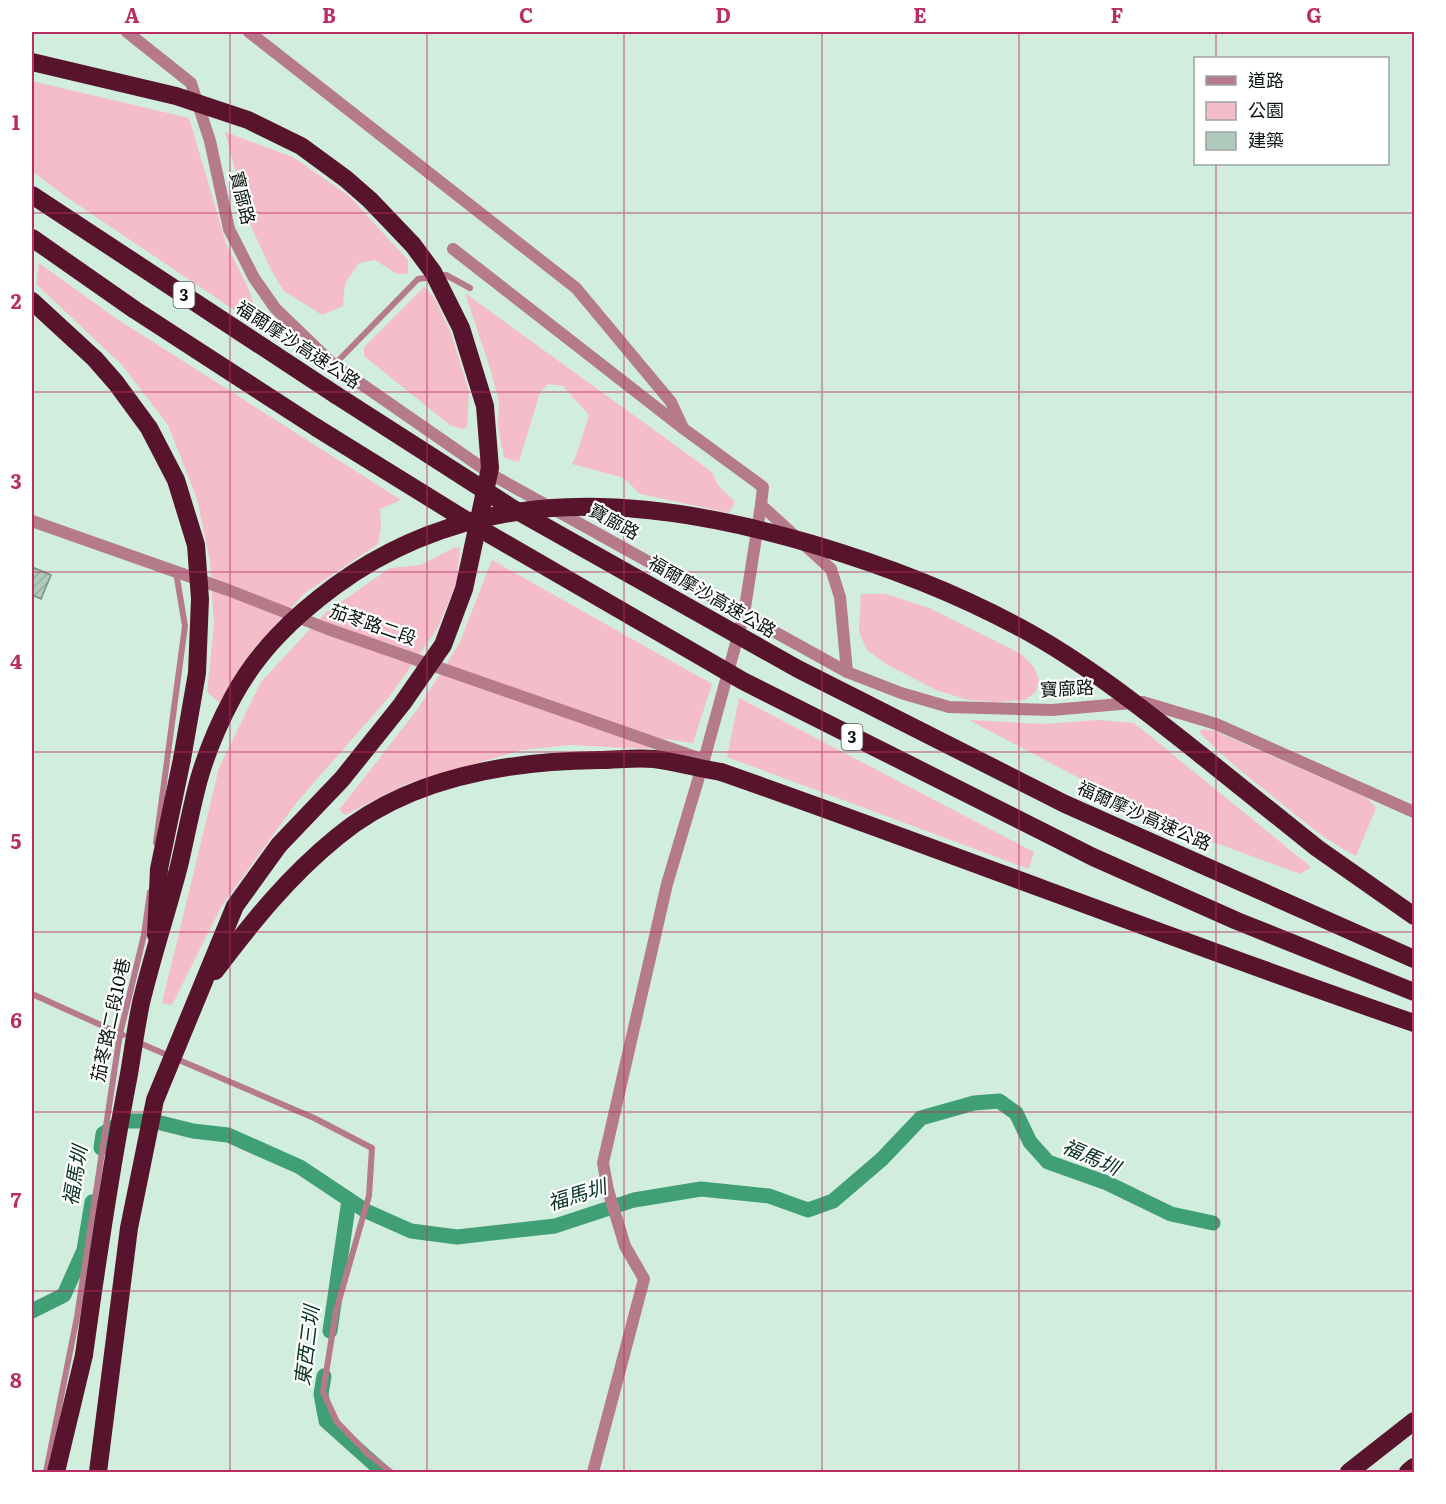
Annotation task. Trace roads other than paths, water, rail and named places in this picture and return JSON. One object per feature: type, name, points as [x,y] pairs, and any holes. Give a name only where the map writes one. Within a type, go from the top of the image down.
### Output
[{"type":"highway","points":[[32,62],[176,96],[249,120],[301,146],[346,179],[391,220],[433,272],[461,328],[485,406],[490,468],[464,589],[443,645],[402,704],[342,779],[279,845],[235,906],[156,1100],[129,1228],[99,1463],[103,1473]]},
{"type":"highway","name":"福爾摩沙高速公路","points":[[32,195],[512,508],[798,669],[1065,804],[1414,959]]},
{"type":"highway","name":"3","points":[[32,238],[135,310],[400,482],[743,681],[1093,857],[1237,921],[1414,992]]},
{"type":"highway","points":[[32,301],[95,359],[149,428],[176,480],[196,545],[200,599],[197,674],[159,869],[155,948]]},
{"type":"highway","points":[[66,1473],[107,1193],[140,1007],[199,778],[215,734],[235,694],[263,651],[302,610],[356,571],[401,547],[456,524],[518,511],[596,506],[654,510],[723,520],[778,534],[889,569],[1019,627],[1095,673],[1317,848],[1414,916]]},
{"type":"highway","points":[[199,991],[266,905],[303,867],[339,835],[388,803],[436,784],[504,767],[539,762],[652,759],[721,772],[1414,1023]]},
{"type":"highway","points":[[56,1473],[84,1355]]},
{"type":"highway","points":[[1349,1473],[1414,1421]]},
{"type":"highway","points":[[1408,1473],[1414,1467]]},
{"type":"street","name":"寶廍路","points":[[127,32],[191,83],[210,141],[229,229],[249,269],[274,308],[334,365],[494,476],[847,672],[901,693],[949,707],[1052,710],[1143,702],[1216,724],[1414,812]]},
{"type":"street","points":[[249,32],[576,288],[671,402],[684,429]]},
{"type":"street","points":[[453,249],[684,429],[763,487],[744,614],[667,884],[603,1163],[608,1190],[625,1246],[644,1279],[593,1473]]},
{"type":"street","points":[[760,505],[831,569],[840,597],[847,672]]},
{"type":"street","name":"茄苳路二段","points":[[32,521],[704,760]]},
{"type":"lane","points":[[334,365],[418,279],[446,275],[470,288]]},
{"type":"lane","name":"茄苳路二段10巷","points":[[46,1473],[77,1317],[120,1034],[144,935],[184,626],[176,572]]},
{"type":"lane","points":[[32,994],[314,1118],[372,1148],[369,1196],[336,1311],[324,1392],[337,1422],[369,1455],[391,1473]]},
{"type":"waterway","name":"福馬圳","points":[[101,1148],[103,1134],[124,1121],[153,1121],[193,1131],[228,1135],[300,1167],[366,1211],[411,1231],[457,1237],[555,1226],[634,1200],[701,1189],[769,1196],[808,1210],[833,1201],[882,1159],[921,1118],[974,1103],[999,1101],[1016,1113],[1030,1142],[1048,1162],[1107,1183],[1171,1214],[1213,1223]]},
{"type":"waterway","name":"東西三圳","points":[[330,1331],[349,1200]]},
{"type":"waterway","name":"福馬圳","points":[[32,1311],[64,1295],[84,1250],[92,1202]]},
{"type":"waterway","name":"東西三圳","points":[[324,1376],[321,1394],[326,1421],[383,1472]]}]
